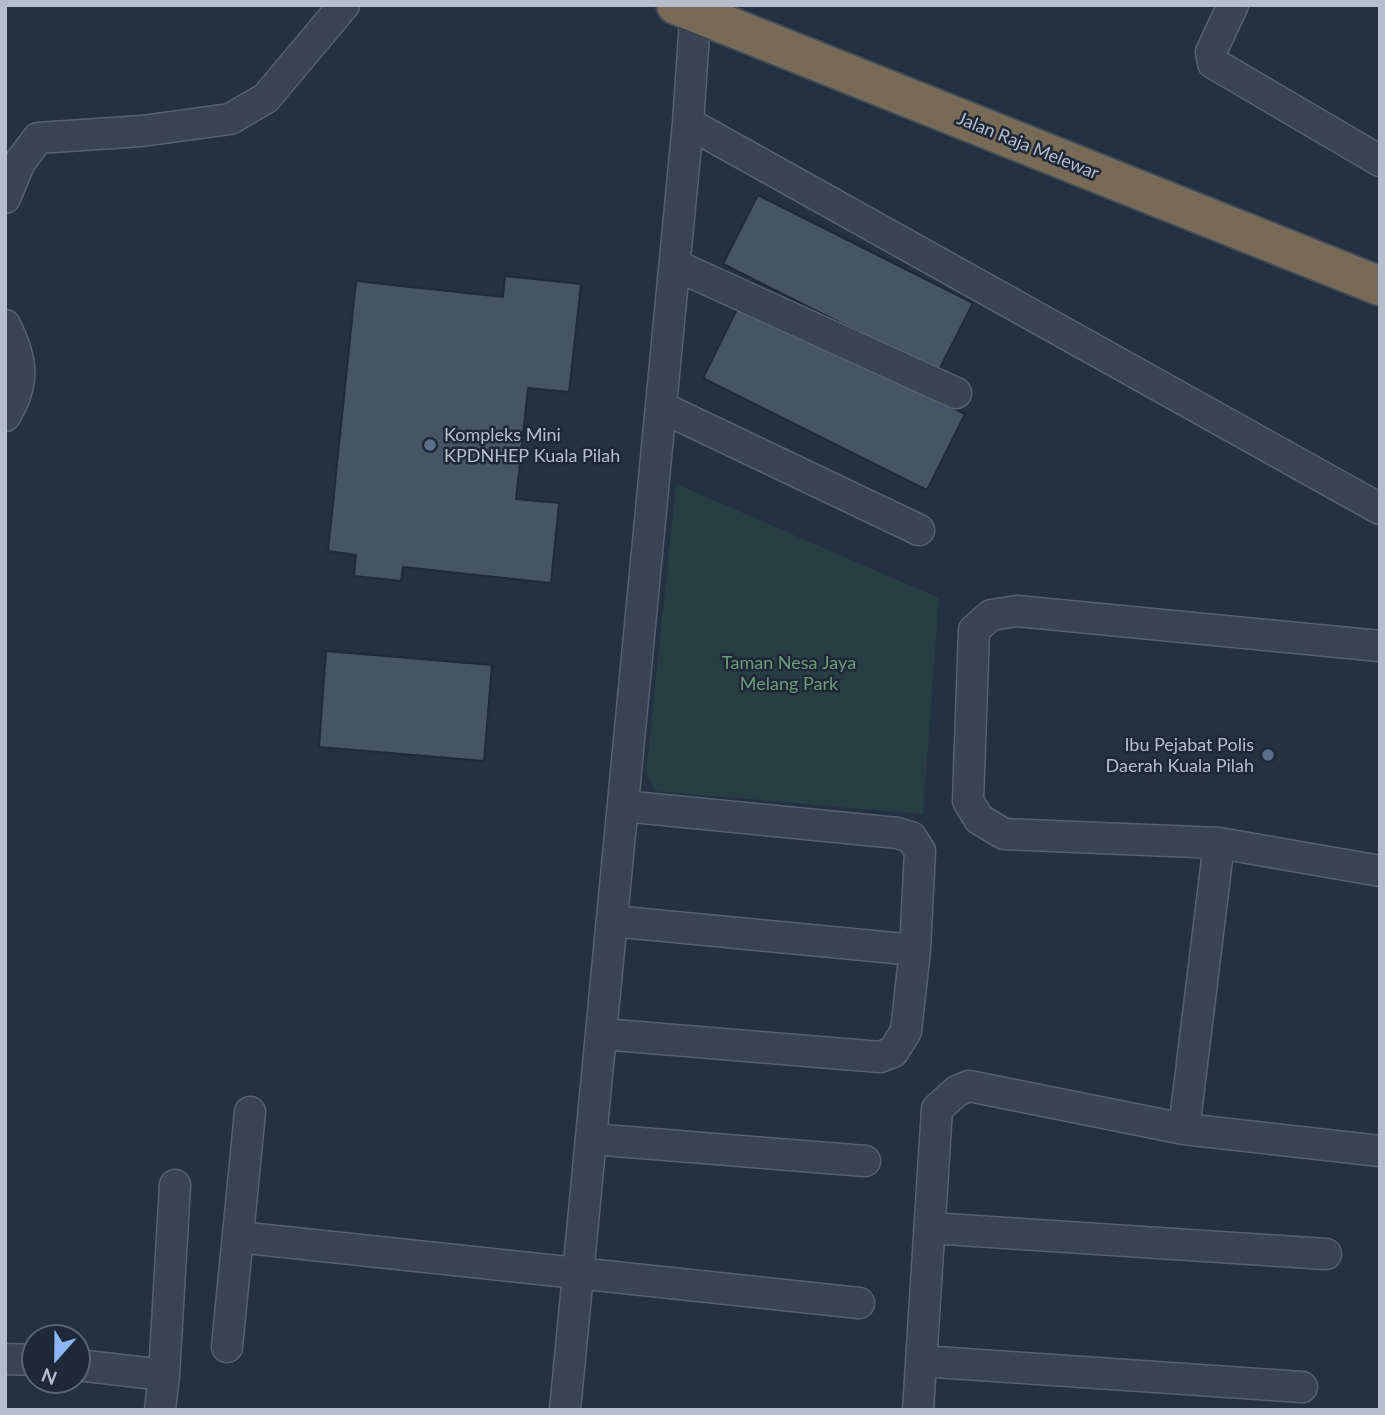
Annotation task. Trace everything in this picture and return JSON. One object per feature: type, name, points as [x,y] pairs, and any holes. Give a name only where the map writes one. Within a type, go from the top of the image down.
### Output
[{"type":"highway","name":"Jalan Raja Melewar","points":[[689,8],[1380,286]]},
{"type":"street","points":[[5,198],[20,162],[38,138],[142,131],[230,120],[266,98],[344,5]]},
{"type":"street","points":[[1233,5],[1211,52],[1213,63],[1380,161]]},
{"type":"street","points":[[565,1410],[688,123],[689,8]]},
{"type":"street","points":[[688,123],[1380,509]]},
{"type":"street","points":[[675,265],[956,393]]},
{"type":"street","points":[[5,326],[18,350],[20,376],[11,406],[5,416]]},
{"type":"street","points":[[661,407],[919,530]]},
{"type":"street","points":[[1380,646],[1017,611],[990,615],[974,630],[968,801],[979,819],[1004,834],[1219,843],[1380,870]]},
{"type":"street","points":[[601,1034],[880,1057],[893,1052],[906,1031],[915,950],[919,851],[911,837],[897,833],[623,806]]},
{"type":"street","points":[[1184,1129],[1219,843]]},
{"type":"street","points":[[612,921],[915,950]]},
{"type":"street","points":[[918,1410],[937,1109],[957,1091],[969,1086],[1184,1129],[1380,1151]]},
{"type":"street","points":[[227,1347],[250,1112]]},
{"type":"street","points":[[592,1139],[865,1161]]},
{"type":"street","points":[[160,1410],[175,1185]]},
{"type":"street","points":[[930,1228],[1326,1254]]},
{"type":"street","points":[[238,1237],[859,1303]]},
{"type":"street","points":[[921,1362],[1301,1387]]},
{"type":"street","points":[[91,1367],[164,1375]]},
{"type":"green space","name":"Taman Nesa Jaya Melang Park","points":[[676,484],[939,598],[923,814],[655,791],[646,773]]},
{"type":"building","points":[[758,195],[973,303],[938,372],[723,264]]},
{"type":"building","name":"Kompleks Mini KPDNHEP Kuala Pilah","points":[[505,276],[581,284],[569,392],[528,388],[516,499],[559,503],[551,583],[403,567],[401,581],[354,576],[356,555],[328,551],[356,281],[503,297]]},
{"type":"building","points":[[741,301],[965,414],[927,490],[703,378]]},
{"type":"building","points":[[326,651],[492,665],[484,761],[319,747]]},
{"type":"place","name":"Kompleks Mini KPDNHEP Kuala Pilah","points":[[430,445]]},
{"type":"place","name":"Ibu Pejabat Polis Daerah Kuala Pilah","points":[[1268,755]]}]
